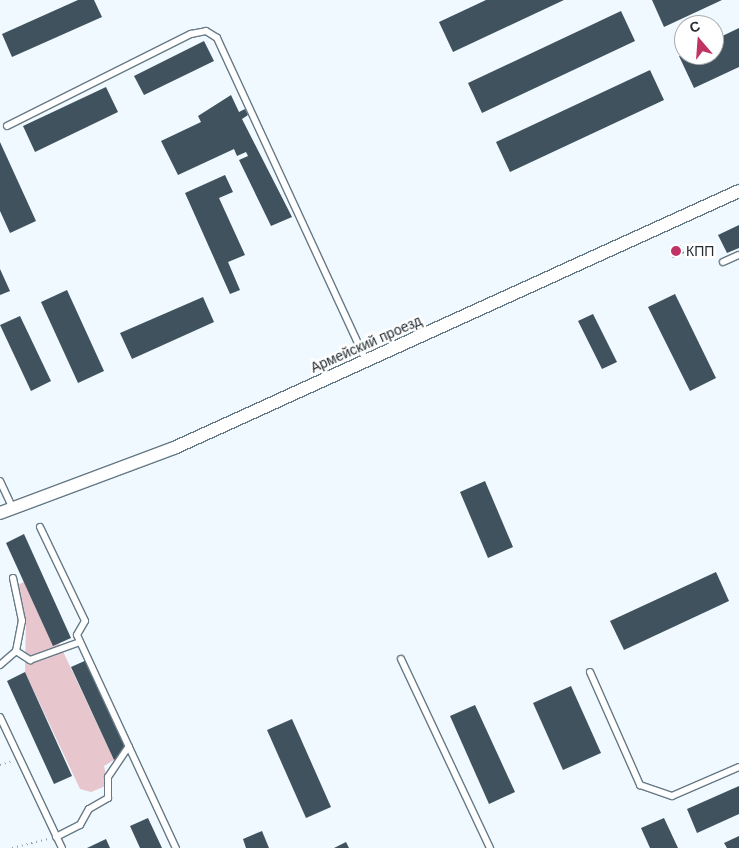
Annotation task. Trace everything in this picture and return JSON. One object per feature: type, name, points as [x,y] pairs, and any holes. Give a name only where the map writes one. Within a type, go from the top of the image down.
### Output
[{"type":"street","name":"Армейский проезд","points":[[0,513],[174,448],[739,191]]},
{"type":"lane","points":[[7,126],[191,34],[206,31],[217,38],[366,361]]},
{"type":"lane","points":[[723,262],[739,255]]},
{"type":"lane","points":[[0,481],[13,509]]},
{"type":"lane","points":[[40,527],[85,621],[77,635],[176,848]]},
{"type":"lane","points":[[0,665],[16,650],[22,621],[12,578]]},
{"type":"lane","points":[[16,650],[30,660],[80,642]]},
{"type":"lane","points":[[401,659],[490,848]]},
{"type":"lane","points":[[590,672],[640,785],[672,796],[739,767]]},
{"type":"lane","points":[[0,717],[62,848]]},
{"type":"lane","points":[[56,837],[80,825],[89,809],[108,798],[108,777],[129,746]]},
{"type":"path","points":[[0,765],[19,758]]},
{"type":"path","points":[[12,848],[56,837]]},
{"type":"shaded area","points":[[29,579],[114,760],[104,766],[108,785],[91,792],[80,789],[25,672],[26,621],[18,585]]},
{"type":"building","points":[[78,0],[94,0],[102,17],[12,57],[2,34]]},
{"type":"building","points":[[486,0],[564,0],[453,52],[439,22]]},
{"type":"building","points":[[652,0],[722,0],[690,15],[674,15],[674,22],[664,27]]},
{"type":"building","points":[[621,11],[635,41],[482,113],[468,83]]},
{"type":"building","points":[[739,28],[739,67],[694,88],[683,65],[724,65],[724,35]]},
{"type":"building","points":[[204,41],[214,61],[144,95],[134,76]]},
{"type":"building","points":[[650,70],[664,100],[510,172],[496,142]]},
{"type":"building","points":[[106,87],[118,112],[35,152],[23,126]]},
{"type":"building","points":[[231,95],[239,112],[245,109],[248,115],[242,119],[292,217],[271,226],[239,160],[248,156],[246,152],[237,156],[234,149],[178,175],[161,141],[201,122],[198,116]]},
{"type":"building","points":[[0,142],[36,221],[10,233],[0,211]]},
{"type":"building","points":[[225,175],[233,192],[219,198],[245,255],[228,262],[240,290],[230,294],[185,193]]},
{"type":"building","points":[[739,225],[739,248],[727,253],[718,235]]},
{"type":"building","name":"КПП","points":[[680,245],[684,253],[673,258],[669,250]]},
{"type":"building","points":[[0,269],[10,291],[0,295]]},
{"type":"building","points":[[67,290],[104,371],[78,383],[41,302]]},
{"type":"building","points":[[675,294],[716,378],[690,391],[648,307]]},
{"type":"building","points":[[203,297],[214,322],[132,359],[120,333]]},
{"type":"building","points":[[593,314],[617,362],[602,369],[578,321]]},
{"type":"building","points":[[20,316],[51,381],[31,391],[0,325]]},
{"type":"building","points":[[485,481],[513,547],[488,558],[460,492]]},
{"type":"building","points":[[24,534],[71,638],[53,646],[6,543]]},
{"type":"building","points":[[716,572],[729,601],[624,650],[610,621]]},
{"type":"building","points":[[89,659],[132,752],[114,760],[71,667]]},
{"type":"building","points":[[25,672],[72,776],[54,784],[7,681]]},
{"type":"building","points":[[571,686],[601,753],[563,770],[533,703]]},
{"type":"building","points":[[475,705],[515,792],[489,804],[450,716]]},
{"type":"building","points":[[292,719],[331,807],[306,818],[267,730]]},
{"type":"building","points":[[739,786],[739,814],[697,833],[687,809]]},
{"type":"building","points":[[148,818],[162,848],[140,848],[130,826]]},
{"type":"building","points":[[664,818],[678,848],[650,848],[641,828]]},
{"type":"building","points":[[262,831],[269,848],[246,848],[243,839]]},
{"type":"building","points":[[739,836],[739,848],[727,848],[724,843]]},
{"type":"building","points":[[106,839],[110,848],[87,848]]},
{"type":"building","points":[[346,842],[349,848],[334,848]]},
{"type":"place","name":"КПП","points":[[676,251]]}]
